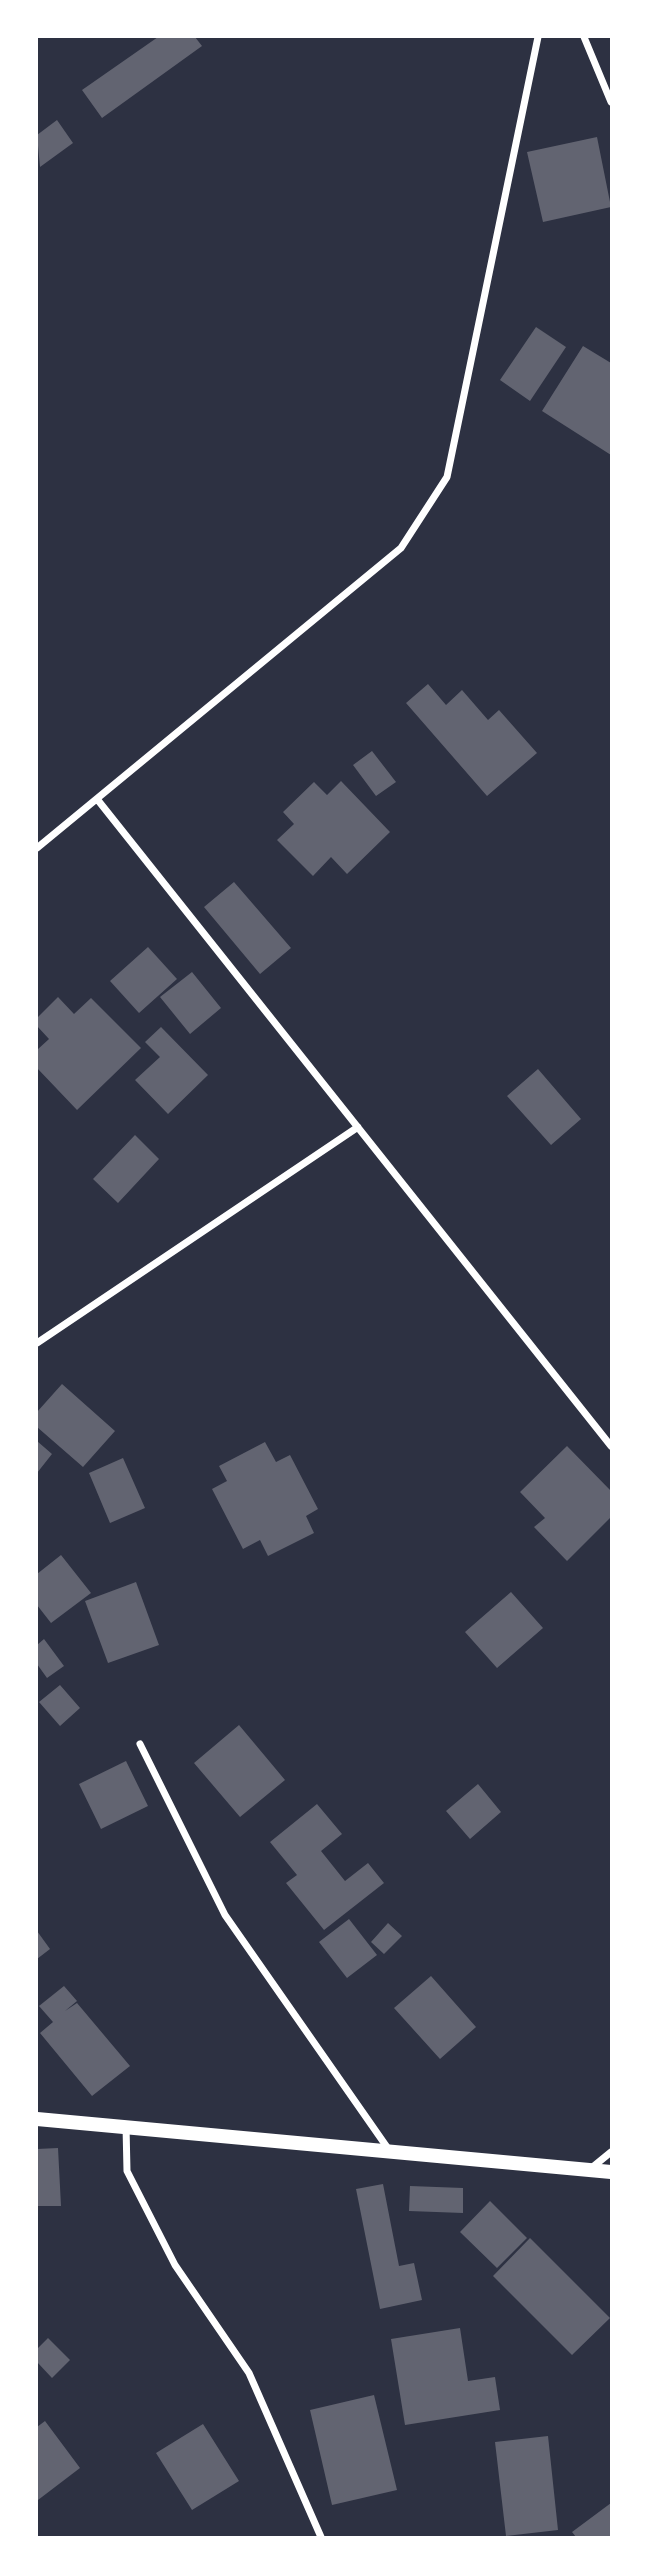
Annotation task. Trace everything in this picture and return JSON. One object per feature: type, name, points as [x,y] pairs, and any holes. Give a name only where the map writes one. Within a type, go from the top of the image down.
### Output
[{"type":"main road","points":[[37,2119],[611,2172]]},
{"type":"street","points":[[37,848],[401,548],[447,477],[538,37]]},
{"type":"street","points":[[584,37],[611,102]]},
{"type":"street","points":[[97,799],[611,1447]]},
{"type":"street","points":[[37,1343],[358,1127]]},
{"type":"street","points":[[140,1744],[225,1915],[389,2150]]},
{"type":"street","points":[[126,2126],[127,2171],[175,2265],[249,2373],[321,2537]]},
{"type":"street","points":[[589,2170],[611,2152]]},
{"type":"building","points":[[158,37],[195,37],[202,46],[102,118],[82,90]]},
{"type":"building","points":[[57,120],[73,143],[40,167],[37,135]]},
{"type":"building","points":[[597,137],[611,207],[543,222],[527,152]]},
{"type":"building","points":[[536,327],[566,347],[530,401],[500,380]]},
{"type":"building","points":[[583,346],[611,363],[611,455],[542,411]]},
{"type":"building","points":[[428,684],[446,705],[462,690],[488,720],[499,710],[537,753],[487,796],[406,703]]},
{"type":"building","points":[[372,751],[396,782],[376,796],[353,765]]},
{"type":"building","points":[[341,781],[390,832],[347,874],[331,857],[313,876],[277,840],[294,824],[283,812],[314,782],[327,795]]},
{"type":"building","points":[[234,882],[291,948],[260,974],[204,907]]},
{"type":"building","points":[[148,947],[177,979],[139,1013],[110,981]]},
{"type":"building","points":[[192,972],[221,1008],[190,1034],[160,997]]},
{"type":"building","points":[[58,997],[74,1014],[91,998],[141,1048],[77,1110],[37,1068],[37,1050],[49,1039],[37,1026],[37,1018]]},
{"type":"building","points":[[161,1027],[208,1075],[168,1114],[135,1080],[160,1057],[145,1042]]},
{"type":"building","points":[[538,1069],[581,1119],[551,1145],[507,1096]]},
{"type":"building","points":[[135,1135],[159,1159],[118,1203],[93,1179]]},
{"type":"building","points":[[62,1384],[115,1431],[83,1467],[37,1427],[37,1412]]},
{"type":"building","points":[[37,1441],[52,1454],[37,1473]]},
{"type":"building","points":[[265,1442],[276,1462],[290,1455],[318,1509],[306,1516],[314,1533],[268,1556],[260,1540],[243,1549],[212,1489],[227,1481],[219,1466]]},
{"type":"building","points":[[567,1446],[611,1491],[611,1517],[567,1561],[534,1527],[545,1518],[520,1492]]},
{"type":"building","points":[[123,1458],[145,1508],[110,1523],[89,1473]]},
{"type":"building","points":[[61,1555],[91,1593],[51,1623],[37,1605],[37,1574]]},
{"type":"building","points":[[136,1582],[159,1645],[108,1663],[85,1601]]},
{"type":"building","points":[[511,1592],[543,1628],[497,1668],[465,1632]]},
{"type":"building","points":[[44,1639],[64,1666],[47,1678],[37,1664],[37,1645]]},
{"type":"building","points":[[60,1685],[80,1708],[60,1726],[39,1702]]},
{"type":"building","points":[[239,1725],[285,1780],[240,1817],[194,1763]]},
{"type":"building","points":[[126,1761],[148,1806],[101,1829],[79,1784]]},
{"type":"building","points":[[478,1784],[501,1812],[470,1839],[446,1811]]},
{"type":"building","points":[[317,1804],[342,1834],[321,1851],[345,1881],[368,1863],[384,1883],[324,1930],[286,1883],[297,1875],[270,1842]]},
{"type":"building","points":[[349,1919],[377,1955],[347,1978],[319,1942]]},
{"type":"building","points":[[388,1923],[402,1936],[384,1954],[371,1942]]},
{"type":"building","points":[[37,1931],[50,1949],[37,1959]]},
{"type":"building","points":[[431,1976],[476,2027],[440,2059],[394,2008]]},
{"type":"building","points":[[64,1986],[77,2001],[65,2011],[77,2003],[130,2066],[92,2096],[40,2033],[53,2022],[39,2006]]},
{"type":"building","points":[[58,2148],[61,2206],[37,2206],[37,2149]]},
{"type":"building","points":[[383,2184],[399,2266],[414,2263],[422,2300],[380,2309],[356,2189]]},
{"type":"building","points":[[410,2186],[463,2188],[463,2213],[409,2211]]},
{"type":"building","points":[[490,2201],[527,2238],[497,2268],[460,2232]]},
{"type":"building","points":[[530,2238],[610,2318],[572,2355],[493,2276]]},
{"type":"building","points":[[460,2328],[468,2381],[495,2377],[500,2410],[405,2425],[391,2339]]},
{"type":"building","points":[[48,2338],[70,2360],[52,2378],[37,2362],[37,2349]]},
{"type":"building","points":[[374,2395],[397,2490],[332,2505],[310,2410]]},
{"type":"building","points":[[45,2421],[80,2468],[38,2500],[37,2427]]},
{"type":"building","points":[[203,2424],[239,2481],[192,2510],[156,2453]]},
{"type":"building","points":[[548,2436],[558,2530],[506,2536],[495,2442]]},
{"type":"building","points":[[611,2503],[611,2537],[576,2537],[572,2532]]}]
